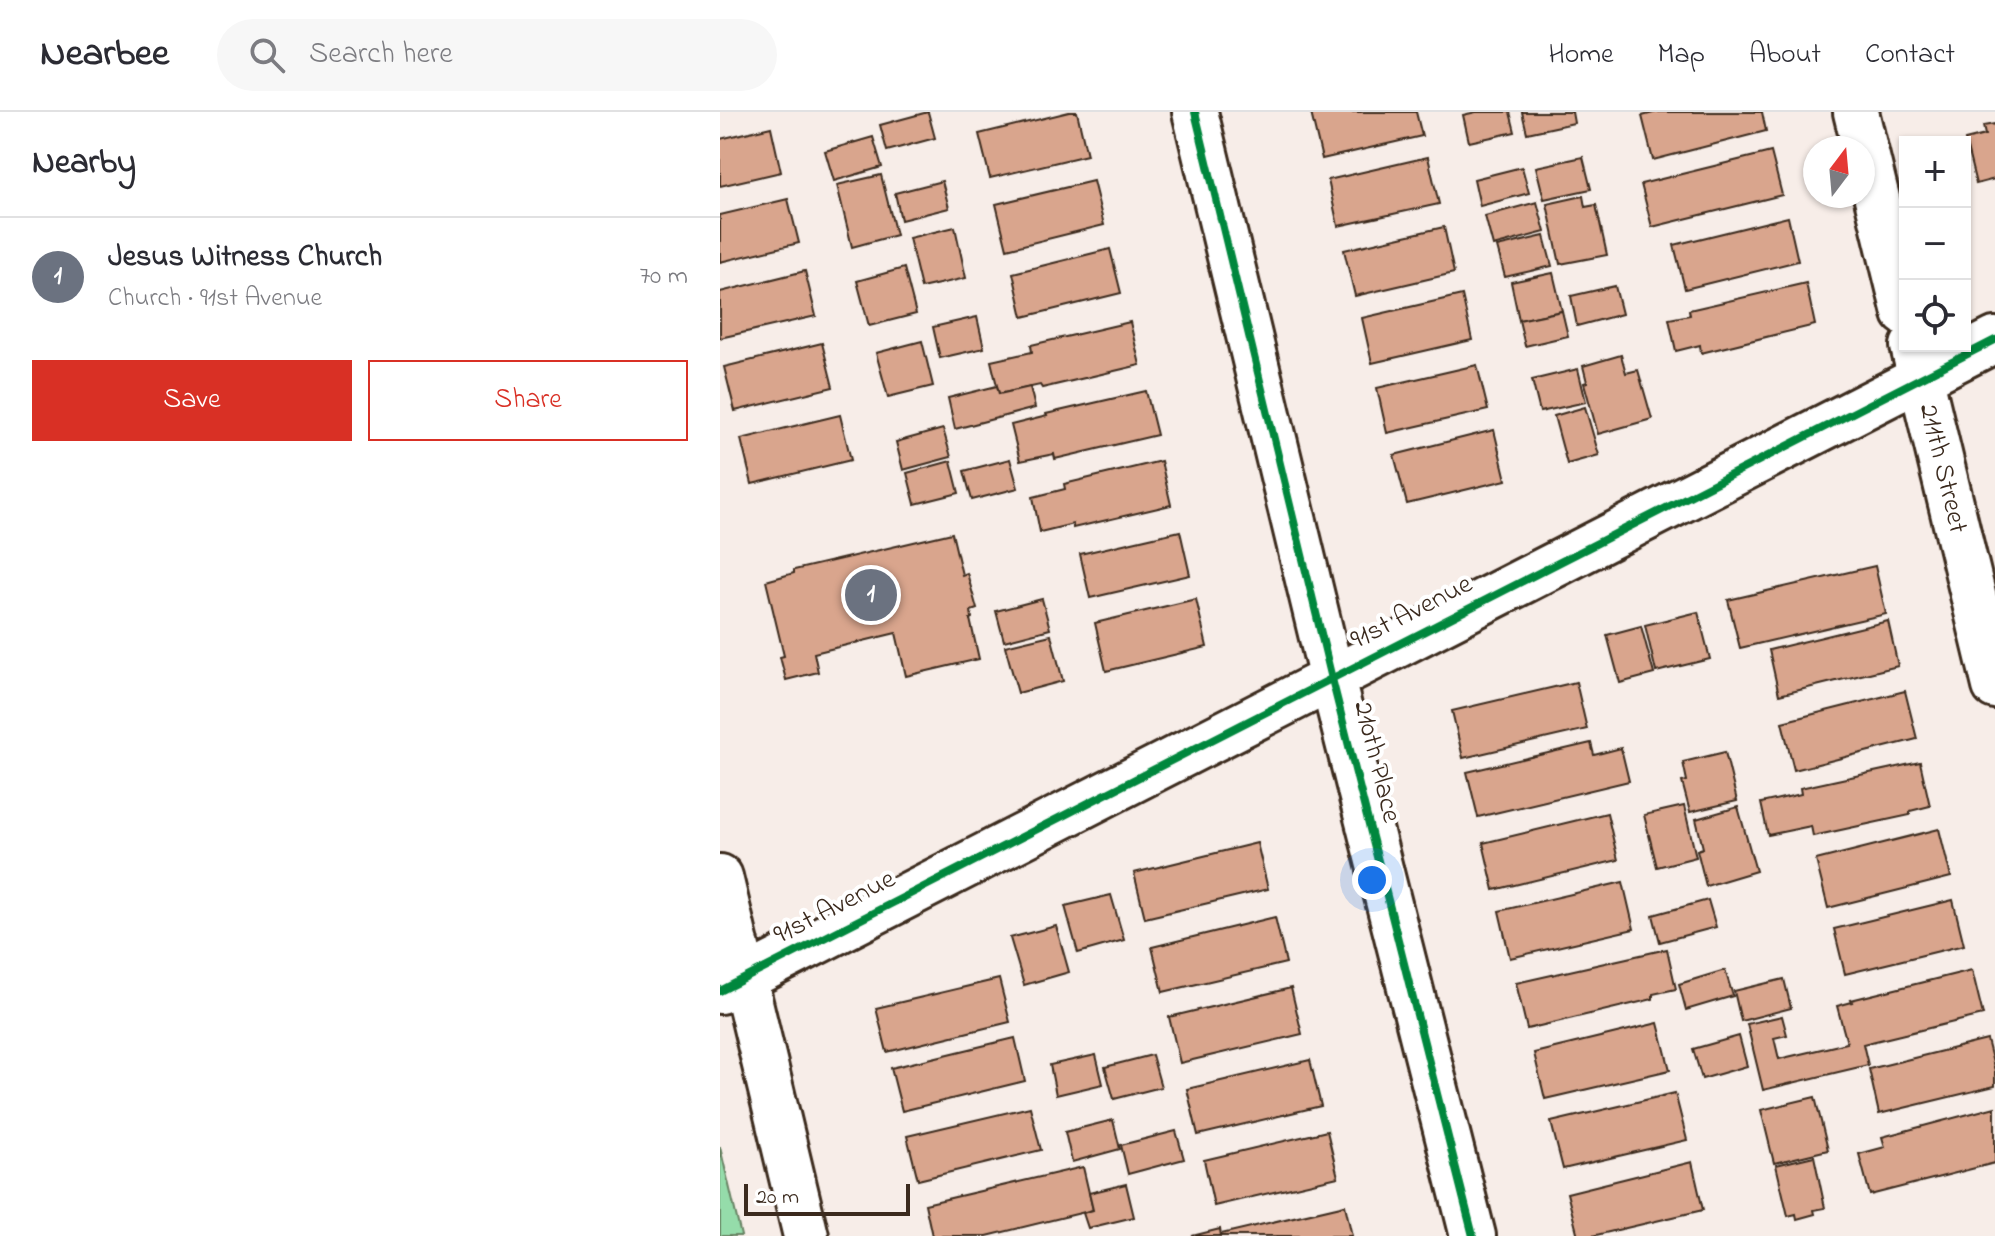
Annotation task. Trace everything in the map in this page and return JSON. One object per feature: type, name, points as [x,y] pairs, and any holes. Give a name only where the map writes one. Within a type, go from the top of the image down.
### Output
[{"type":"street","name":"210th Place","points":[[1195,112],[1332,679],[1473,1236]]},
{"type":"street","points":[[1856,112],[1899,288]]},
{"type":"street","name":"91st Avenue","points":[[732,985],[1332,679],[1917,362],[1995,340]]},
{"type":"street","name":"211th Street","points":[[1917,362],[1995,686]]},
{"type":"street","points":[[720,877],[732,985],[806,1236]]},
{"type":"green space","points":[[720,1147],[741,1236],[720,1236]]},
{"type":"building","points":[[928,112],[935,138],[887,151],[880,125]]},
{"type":"building","points":[[1077,112],[1087,155],[990,178],[979,134]]},
{"type":"building","points":[[1416,112],[1422,136],[1322,159],[1311,113]]},
{"type":"building","points":[[1510,112],[1515,132],[1469,142],[1463,115]]},
{"type":"building","points":[[1522,112],[1572,112],[1574,123],[1527,133]]},
{"type":"building","points":[[1657,112],[1762,112],[1766,131],[1653,160],[1642,116]]},
{"type":"building","points":[[1995,124],[1995,179],[1976,184],[1971,164],[1971,138],[1985,135],[1983,126]]},
{"type":"building","points":[[771,127],[781,172],[720,186],[720,139]]},
{"type":"building","points":[[873,137],[882,167],[834,181],[825,151]]},
{"type":"building","points":[[1771,152],[1782,195],[1652,227],[1641,184]]},
{"type":"building","points":[[1428,157],[1439,204],[1338,226],[1328,180]]},
{"type":"building","points":[[1583,157],[1591,189],[1544,199],[1536,167]]},
{"type":"building","points":[[1522,167],[1529,193],[1480,206],[1474,179]]},
{"type":"building","points":[[881,175],[896,235],[852,247],[837,185]]},
{"type":"building","points":[[942,181],[949,208],[901,220],[895,193]]},
{"type":"building","points":[[1093,181],[1104,225],[1007,249],[996,204]]},
{"type":"building","points":[[1583,196],[1585,207],[1596,205],[1607,255],[1560,264],[1547,204]]},
{"type":"building","points":[[788,199],[799,243],[720,262],[720,215]]},
{"type":"building","points":[[1537,202],[1545,232],[1493,246],[1485,216]]},
{"type":"building","points":[[1788,217],[1798,261],[1685,289],[1674,245]]},
{"type":"building","points":[[955,227],[966,278],[921,288],[909,238]]},
{"type":"building","points":[[1444,227],[1454,273],[1355,296],[1344,250]]},
{"type":"building","points":[[1544,236],[1552,266],[1505,277],[1497,247]]},
{"type":"building","points":[[1110,249],[1121,293],[1023,317],[1013,273]]},
{"type":"building","points":[[904,268],[916,314],[869,326],[857,281]]},
{"type":"building","points":[[805,271],[816,316],[720,338],[720,292]]},
{"type":"building","points":[[1553,273],[1562,311],[1519,320],[1511,282]]},
{"type":"building","points":[[1806,283],[1815,325],[1701,353],[1700,345],[1676,351],[1669,319],[1690,315],[1689,310]]},
{"type":"building","points":[[1615,286],[1622,314],[1577,326],[1571,296]]},
{"type":"building","points":[[1462,295],[1472,340],[1372,363],[1362,318]]},
{"type":"building","points":[[1562,311],[1568,336],[1525,346],[1519,320]]},
{"type":"building","points":[[977,317],[984,348],[940,358],[933,327]]},
{"type":"building","points":[[1130,322],[1140,365],[1042,388],[1040,385],[999,394],[991,361],[1032,352],[1031,345]]},
{"type":"building","points":[[922,341],[933,386],[888,397],[876,353]]},
{"type":"building","points":[[822,343],[833,387],[735,411],[724,367]]},
{"type":"building","points":[[1621,355],[1626,373],[1638,370],[1652,419],[1598,434],[1584,383],[1587,382],[1583,366]]},
{"type":"building","points":[[1477,365],[1488,410],[1387,433],[1377,388]]},
{"type":"building","points":[[1578,369],[1586,402],[1540,412],[1532,380]]},
{"type":"building","points":[[997,386],[999,394],[1030,387],[1035,408],[955,429],[948,398]]},
{"type":"building","points":[[1146,391],[1157,435],[1055,459],[1054,454],[1020,461],[1011,425]]},
{"type":"building","points":[[1585,407],[1599,455],[1567,464],[1554,416]]},
{"type":"building","points":[[840,415],[851,460],[752,484],[741,439]]},
{"type":"building","points":[[943,429],[951,457],[903,470],[896,442]]},
{"type":"building","points":[[1494,430],[1506,480],[1407,504],[1394,455]]},
{"type":"building","points":[[1010,459],[1018,488],[972,500],[964,471]]},
{"type":"building","points":[[951,461],[959,493],[915,504],[907,473]]},
{"type":"building","points":[[1161,461],[1171,505],[1073,528],[1073,524],[1040,532],[1033,497],[1065,489],[1064,484]]},
{"type":"building","points":[[1180,531],[1190,575],[1090,598],[1080,554]]},
{"type":"building","points":[[952,533],[962,575],[967,573],[977,609],[971,611],[970,619],[979,659],[906,676],[896,633],[814,653],[818,672],[786,680],[780,657],[784,656],[766,581],[794,573],[794,570]]},
{"type":"building","points":[[1875,566],[1886,614],[1740,648],[1728,600]]},
{"type":"building","points":[[1042,599],[1050,629],[1004,641],[996,611]]},
{"type":"building","points":[[1196,599],[1207,647],[1106,671],[1095,623]]},
{"type":"building","points":[[1698,612],[1710,659],[1656,672],[1645,625]]},
{"type":"building","points":[[1888,621],[1898,666],[1779,695],[1769,650]]},
{"type":"building","points":[[1641,626],[1654,674],[1620,683],[1607,635]]},
{"type":"building","points":[[1051,635],[1063,681],[1018,693],[1005,646]]},
{"type":"building","points":[[1576,682],[1587,729],[1463,758],[1452,711]]},
{"type":"building","points":[[1905,691],[1917,739],[1794,770],[1782,722]]},
{"type":"building","points":[[1591,743],[1594,755],[1621,748],[1629,781],[1478,817],[1467,772]]},
{"type":"building","points":[[1725,752],[1737,801],[1690,812],[1682,782],[1687,781],[1683,762]]},
{"type":"building","points":[[1920,762],[1930,806],[1910,811],[1910,815],[1813,836],[1811,826],[1768,835],[1761,803],[1801,794],[1800,788]]},
{"type":"building","points":[[1684,806],[1696,857],[1657,867],[1644,815]]},
{"type":"building","points":[[1738,807],[1756,871],[1706,886],[1697,850],[1703,848],[1696,819]]},
{"type":"building","points":[[1607,813],[1618,860],[1494,890],[1483,843]]},
{"type":"building","points":[[1939,829],[1951,877],[1828,908],[1816,860]]},
{"type":"building","points":[[1257,843],[1268,889],[1145,918],[1134,873]]},
{"type":"building","points":[[1623,882],[1634,929],[1510,958],[1499,911]]},
{"type":"building","points":[[1111,895],[1124,940],[1078,953],[1065,906]]},
{"type":"building","points":[[1708,900],[1716,927],[1660,942],[1653,915]]},
{"type":"building","points":[[1953,900],[1964,945],[1845,974],[1834,929]]},
{"type":"building","points":[[1275,917],[1286,963],[1163,992],[1152,947]]},
{"type":"building","points":[[1056,926],[1069,972],[1024,985],[1010,938]]},
{"type":"building","points":[[1667,949],[1676,989],[1653,994],[1653,999],[1527,1029],[1516,983]]},
{"type":"building","points":[[1725,970],[1733,996],[1686,1010],[1679,984]]},
{"type":"building","points":[[1972,970],[1983,1015],[1863,1044],[1868,1065],[1763,1090],[1747,1024],[1782,1016],[1787,1035],[1774,1038],[1779,1059],[1847,1043],[1837,1006]]},
{"type":"building","points":[[999,979],[1010,1022],[887,1052],[876,1008]]},
{"type":"building","points":[[1784,979],[1791,1008],[1741,1021],[1734,991]]},
{"type":"building","points":[[1291,988],[1302,1034],[1180,1063],[1169,1017]]},
{"type":"building","points":[[1658,1023],[1670,1070],[1545,1099],[1534,1053]]},
{"type":"building","points":[[1739,1036],[1747,1066],[1702,1079],[1693,1049]]},
{"type":"building","points":[[1015,1038],[1025,1081],[902,1111],[891,1068]]},
{"type":"building","points":[[1987,1040],[1995,1071],[1995,1086],[1879,1114],[1869,1069]]},
{"type":"building","points":[[1096,1055],[1103,1084],[1056,1095],[1050,1065]]},
{"type":"building","points":[[1152,1055],[1161,1087],[1114,1099],[1105,1067]]},
{"type":"building","points":[[1310,1060],[1321,1106],[1198,1135],[1187,1089]]},
{"type":"building","points":[[1675,1093],[1687,1140],[1563,1169],[1551,1122]]},
{"type":"building","points":[[1815,1097],[1828,1150],[1774,1163],[1761,1110]]},
{"type":"building","points":[[1030,1107],[1041,1150],[918,1180],[907,1136]]},
{"type":"building","points":[[1995,1107],[1995,1163],[1870,1195],[1859,1154],[1885,1147],[1882,1137]]},
{"type":"building","points":[[1113,1120],[1120,1149],[1072,1162],[1065,1132]]},
{"type":"building","points":[[1176,1131],[1184,1159],[1128,1174],[1121,1145]]},
{"type":"building","points":[[1327,1131],[1338,1177],[1214,1206],[1204,1160]]},
{"type":"building","points":[[1814,1156],[1825,1208],[1797,1219],[1796,1214],[1788,1216],[1776,1165]]},
{"type":"building","points":[[1692,1162],[1703,1210],[1592,1236],[1578,1236],[1567,1193]]},
{"type":"building","points":[[1083,1167],[1093,1210],[987,1236],[932,1236],[925,1204]]},
{"type":"building","points":[[1126,1184],[1134,1217],[1088,1228],[1083,1213],[1093,1210],[1089,1193]]},
{"type":"building","points":[[1345,1205],[1352,1236],[1221,1236],[1221,1234]]},
{"type":"building","points":[[1220,1229],[1221,1236],[1192,1236]]},
{"type":"cycle path","points":[[1195,112],[1332,679],[1473,1236]]},
{"type":"cycle path","points":[[720,991],[1995,340]]},
{"type":"place","name":"Jesus Witness Church","points":[[871,595]]}]
